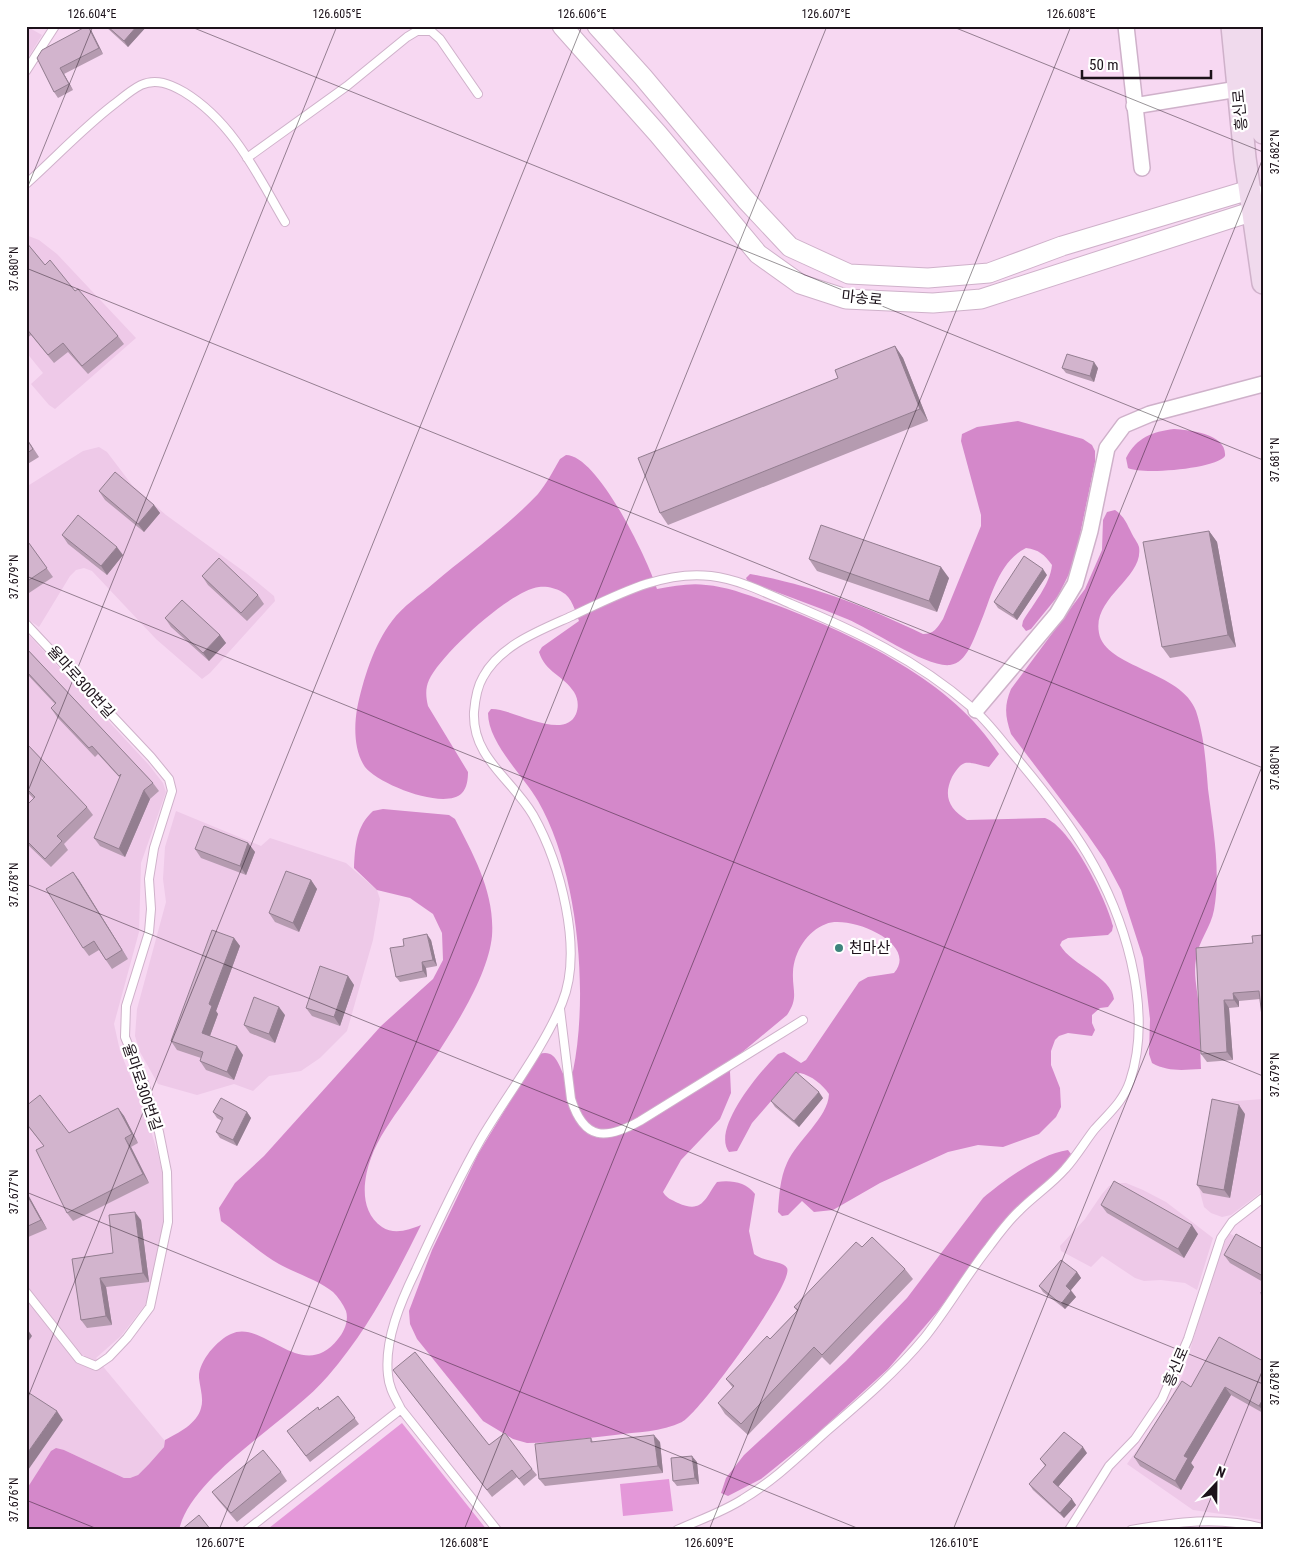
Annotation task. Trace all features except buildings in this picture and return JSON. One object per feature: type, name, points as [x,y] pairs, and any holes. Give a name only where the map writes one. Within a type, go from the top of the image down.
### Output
[{"type":"main road","name":"흥신로","points":[[1232,26],[1238,90],[1257,202],[1263,283]]},
{"type":"main road","name":"흥신로","points":[[1252,26],[1263,133]]},
{"type":"street","name":"마송로","points":[[562,26],[658,134],[758,254],[800,284],[846,299],[933,303],[981,300],[1257,202]]},
{"type":"street","name":"마송로","points":[[596,26],[643,76],[746,200],[790,247],[849,274],[928,278],[989,273],[1062,246],[1257,202]]},
{"type":"street","points":[[1126,26],[1142,168]]},
{"type":"street","points":[[1134,106],[1238,90]]},
{"type":"street","points":[[976,710],[1057,614],[1075,584],[1090,531],[1107,448],[1124,425],[1150,414],[1263,384]]},
{"type":"lane","points":[[26,71],[55,26]]},
{"type":"lane","points":[[247,158],[347,86],[388,51],[417,31],[431,31],[440,39],[478,94]]},
{"type":"lane","points":[[26,184],[103,113],[129,92],[153,82],[165,83],[211,111],[247,158],[285,222]]},
{"type":"lane","points":[[497,1530],[401,1409],[390,1388],[387,1369],[391,1339],[405,1293],[479,1143],[560,1009],[569,983],[569,931],[558,876],[544,837],[528,807],[495,769],[479,744],[473,720],[476,697],[484,674],[506,650],[544,629],[636,587],[682,575],[715,576],[756,589],[838,622],[887,648],[936,680],[976,710],[1075,832],[1112,899],[1125,934],[1136,982],[1140,1021],[1136,1055],[1129,1082],[1120,1102],[1090,1134],[1070,1165],[1017,1212],[983,1254],[923,1339],[893,1372],[768,1483],[736,1504],[677,1530]]},
{"type":"lane","name":"율마로300번길","points":[[26,624],[150,757],[169,779],[172,791],[154,848],[149,879],[151,909],[149,932],[126,1006],[125,1037],[144,1083],[159,1132],[167,1172],[168,1222],[155,1295],[142,1321],[109,1357],[96,1366],[79,1359],[26,1292]]},
{"type":"lane","points":[[560,1009],[571,1099],[575,1112],[587,1130],[600,1134],[614,1133],[640,1121],[802,1020]]},
{"type":"lane","name":"흥신로","points":[[1069,1530],[1110,1466],[1134,1439],[1162,1398],[1188,1339],[1220,1238],[1232,1222],[1263,1198]]},
{"type":"lane","points":[[247,1530],[401,1409]]},
{"type":"lane","points":[[1131,1530],[1197,1520],[1227,1520],[1263,1528]]},
{"type":"shaded area","points":[[26,26],[42,35],[26,61]]},
{"type":"shaded area","points":[[26,235],[39,240],[57,254],[136,338],[55,409],[49,405],[31,384],[43,373],[26,352]]},
{"type":"shaded area","points":[[1018,421],[1083,439],[1092,445],[1095,451],[1095,462],[1074,564],[1058,596],[1031,629],[1026,631],[1022,626],[1023,621],[1045,587],[1052,565],[1041,553],[1026,548],[1016,554],[1002,571],[969,649],[961,660],[950,665],[928,660],[847,619],[748,582],[746,578],[750,574],[796,584],[880,614],[923,634],[933,632],[943,619],[981,526],[981,515],[961,441],[962,434],[977,427]]},
{"type":"shaded area","points":[[1174,429],[1198,432],[1214,438],[1224,449],[1225,456],[1219,461],[1208,464],[1162,471],[1128,468],[1126,458],[1140,440],[1152,434]]},
{"type":"shaded area","points":[[99,447],[107,452],[132,485],[166,515],[246,573],[274,596],[275,601],[210,673],[202,679],[156,639],[92,571],[84,568],[76,570],[70,576],[39,627],[26,618],[26,487],[83,451]]},
{"type":"shaded area","points":[[566,455],[579,460],[592,472],[606,490],[633,534],[657,589],[700,584],[715,586],[743,593],[779,606],[839,632],[901,664],[956,704],[979,728],[999,754],[989,767],[965,763],[959,767],[949,784],[949,802],[967,820],[1045,818],[1055,824],[1065,835],[1086,865],[1103,899],[1113,926],[1112,931],[1108,935],[1068,938],[1062,941],[1060,945],[1073,959],[1106,984],[1114,999],[1108,1007],[1100,1008],[1092,1015],[1092,1023],[1095,1030],[1092,1036],[1068,1033],[1059,1036],[1055,1040],[1051,1051],[1051,1065],[1060,1088],[1061,1107],[1056,1117],[1039,1134],[1003,1147],[978,1145],[948,1152],[880,1183],[833,1210],[814,1212],[802,1201],[788,1215],[782,1216],[778,1212],[780,1187],[787,1163],[823,1112],[829,1094],[809,1076],[800,1073],[792,1077],[752,1123],[737,1151],[729,1152],[725,1142],[732,1115],[750,1086],[778,1054],[784,1052],[801,1063],[806,1060],[859,982],[868,977],[894,973],[899,962],[897,951],[890,942],[864,927],[836,922],[819,927],[807,937],[796,957],[793,972],[794,998],[791,1009],[787,1015],[734,1059],[730,1072],[731,1093],[720,1119],[681,1160],[663,1192],[674,1201],[693,1207],[706,1199],[717,1182],[728,1181],[743,1184],[751,1190],[755,1194],[749,1231],[754,1254],[763,1259],[782,1264],[787,1268],[785,1278],[776,1297],[762,1321],[707,1397],[682,1422],[666,1428],[649,1431],[527,1443],[513,1439],[483,1421],[417,1339],[410,1324],[409,1311],[432,1250],[478,1154],[539,1054],[545,1053],[554,1056],[566,1079],[573,1071],[578,1040],[580,969],[571,896],[563,861],[552,829],[538,801],[507,758],[494,736],[488,713],[491,709],[500,710],[537,722],[561,725],[570,722],[576,714],[578,703],[574,692],[550,669],[539,652],[542,647],[579,621],[571,601],[560,591],[545,587],[527,591],[512,599],[495,611],[462,640],[447,655],[429,680],[426,693],[428,706],[468,772],[466,786],[462,793],[453,798],[427,797],[397,787],[372,774],[361,761],[357,746],[355,723],[359,698],[366,674],[380,640],[392,621],[401,610],[501,529],[526,506],[541,490],[560,459]]},
{"type":"shaded area","points":[[1115,510],[1125,520],[1138,544],[1138,558],[1134,568],[1103,609],[1099,620],[1099,633],[1104,645],[1115,654],[1176,687],[1188,698],[1196,711],[1203,739],[1216,849],[1217,880],[1214,910],[1199,947],[1195,965],[1199,1008],[1201,1069],[1170,1069],[1152,1063],[1149,1054],[1150,1019],[1143,958],[1121,890],[1105,860],[1011,734],[1007,722],[1006,706],[1011,689],[1085,589],[1102,550],[1103,520],[1107,512]]},
{"type":"shaded area","points":[[26,632],[149,765],[163,783],[166,792],[141,863],[139,932],[114,1024],[120,1051],[147,1118],[158,1154],[163,1176],[163,1223],[150,1292],[145,1305],[121,1336],[96,1358],[165,1441],[164,1447],[138,1475],[130,1478],[124,1478],[64,1450],[51,1452],[26,1490]]},
{"type":"shaded area","points":[[383,809],[449,815],[455,819],[482,875],[487,890],[492,920],[492,936],[488,956],[470,1000],[377,1143],[368,1167],[365,1185],[366,1204],[369,1213],[375,1220],[382,1227],[391,1231],[407,1230],[421,1225],[379,1304],[342,1359],[311,1393],[244,1449],[202,1489],[188,1509],[179,1530],[26,1530],[26,1490],[51,1451],[56,1448],[64,1450],[124,1478],[138,1475],[164,1447],[165,1440],[196,1419],[202,1401],[199,1378],[202,1365],[214,1346],[226,1337],[243,1332],[256,1335],[297,1353],[311,1355],[324,1351],[338,1339],[344,1330],[347,1319],[346,1311],[333,1292],[321,1284],[279,1264],[257,1249],[221,1221],[219,1208],[235,1183],[264,1156],[381,1026],[433,979],[443,960],[442,933],[433,914],[410,898],[377,890],[354,868],[356,845],[363,823],[373,811]]},
{"type":"shaded area","points":[[176,811],[261,846],[270,838],[346,863],[377,890],[380,899],[373,940],[347,1031],[320,1058],[301,1071],[269,1076],[253,1091],[234,1084],[197,1095],[158,1084],[140,1052],[135,1036],[137,1009],[166,902],[163,879],[165,847]]},
{"type":"shaded area","points":[[1263,1099],[1263,1191],[1231,1215],[1222,1217],[1211,1213],[1204,1207],[1199,1188],[1212,1111],[1223,1102]]},
{"type":"shaded area","points":[[1068,1150],[1071,1154],[1060,1169],[1006,1218],[938,1311],[888,1369],[818,1433],[761,1479],[728,1496],[721,1493],[726,1478],[744,1455],[846,1361],[907,1298],[983,1198],[1001,1183],[1034,1162],[1057,1152]]},
{"type":"shaded area","points":[[1117,1183],[1126,1183],[1166,1202],[1213,1238],[1197,1290],[1185,1283],[1161,1280],[1144,1281],[1135,1278],[1102,1256],[1091,1267],[1061,1251],[1060,1246],[1085,1219],[1102,1194],[1109,1186]]},
{"type":"shaded area","points":[[1229,1233],[1263,1252],[1263,1520],[1193,1510],[1127,1464],[1162,1414],[1183,1374],[1216,1262]]},
{"type":"shaded area","points":[[402,1423],[487,1530],[270,1530],[269,1528]]},
{"type":"shaded area","points":[[669,1479],[673,1511],[623,1516],[620,1484]]},
{"type":"place","name":"천마산","points":[[839,948]]}]
